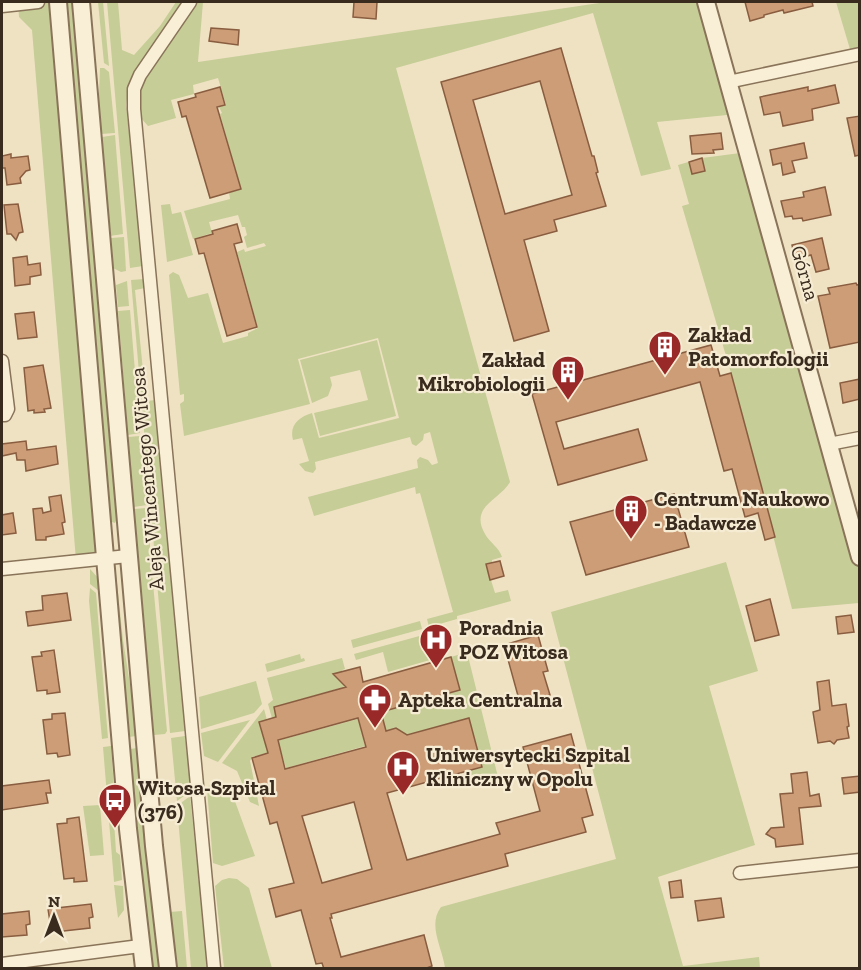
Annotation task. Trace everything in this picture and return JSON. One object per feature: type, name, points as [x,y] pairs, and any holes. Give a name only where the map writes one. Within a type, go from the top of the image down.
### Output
[{"type":"street","points":[[2,6],[38,2]]},
{"type":"street","points":[[58,2],[104,557],[144,969]]},
{"type":"street","name":"Aleja Wincentego Witosa","points":[[81,2],[156,869],[168,969]]},
{"type":"street","name":"Aleja Wincentego Witosa","points":[[190,2],[140,75],[134,89],[134,109],[214,969]]},
{"type":"street","name":"Górna","points":[[706,2],[860,557]]},
{"type":"street","points":[[728,82],[860,54]]},
{"type":"street","points":[[2,361],[8,409],[3,415]]},
{"type":"street","points":[[829,444],[860,438]]},
{"type":"street","points":[[2,569],[128,556]]},
{"type":"street","points":[[740,873],[860,860]]},
{"type":"street","points":[[2,964],[140,946]]},
{"type":"green space","points":[[18,2],[58,2],[104,557],[76,560],[32,30],[19,17]]},
{"type":"green space","points":[[67,2],[73,2],[117,518],[115,523],[112,522],[110,516]]},
{"type":"green space","points":[[98,2],[103,2],[109,66],[104,63]]},
{"type":"green space","points":[[107,2],[118,2],[122,50],[134,55],[160,26],[176,2],[183,2],[129,83],[126,105],[143,266],[130,268]]},
{"type":"green space","points":[[198,2],[203,2],[198,62],[606,2],[706,2],[737,114],[657,122],[671,169],[641,176],[593,13],[396,68],[510,482],[483,510],[481,524],[485,534],[502,557],[486,564],[495,593],[508,590],[511,601],[457,616],[457,619],[429,627],[427,619],[453,612],[420,493],[416,494],[415,487],[314,516],[308,497],[418,468],[417,460],[420,457],[428,460],[432,465],[438,463],[430,432],[424,434],[423,440],[416,446],[412,444],[410,437],[315,462],[316,469],[313,473],[305,471],[299,464],[309,461],[302,438],[293,440],[292,430],[299,419],[307,415],[312,413],[319,438],[399,418],[378,338],[298,359],[310,404],[184,436],[180,404],[184,401],[184,394],[180,395],[169,275],[173,272],[179,275],[188,298],[208,293],[223,343],[248,336],[248,333],[258,328],[237,252],[266,246],[264,243],[247,248],[244,237],[247,235],[245,227],[242,227],[238,215],[209,222],[212,233],[193,239],[184,211],[230,199],[229,193],[241,189],[220,114],[222,113],[219,107],[226,105],[218,78],[193,85],[194,94],[171,100],[176,118],[148,126],[140,117],[140,93],[145,80]]},
{"type":"green space","points":[[836,2],[859,2],[859,54],[852,56]]},
{"type":"green space","points":[[100,68],[109,72],[115,133],[101,134],[100,120],[98,120]]},
{"type":"green space","points":[[115,135],[123,234],[110,236],[102,137]]},
{"type":"green space","points":[[748,152],[849,516],[859,514],[859,603],[792,609],[731,373],[682,206],[689,204],[678,165],[702,158]]},
{"type":"green space","points":[[170,204],[172,214],[181,212],[193,255],[167,262],[161,205]]},
{"type":"green space","points":[[124,237],[126,271],[121,272],[113,268],[111,238]]},
{"type":"green space","points":[[144,279],[145,288],[135,290],[146,401],[156,400],[185,731],[170,733],[131,280]]},
{"type":"green space","points":[[127,281],[129,306],[118,307],[116,285]]},
{"type":"green space","points":[[130,310],[140,433],[128,435],[118,311]]},
{"type":"green space","points":[[377,340],[396,416],[320,436],[314,413],[368,400],[360,370],[330,377],[332,385],[328,396],[312,403],[300,360]]},
{"type":"green space","points":[[140,436],[147,505],[134,507],[128,437]]},
{"type":"green space","points":[[147,508],[167,731],[165,734],[154,735],[134,509]]},
{"type":"green space","points":[[726,562],[758,671],[709,686],[755,845],[658,877],[683,966],[759,957],[760,968],[445,968],[435,921],[441,907],[616,859],[551,612]]},
{"type":"green space","points":[[90,569],[99,579],[114,738],[112,738],[99,591],[90,584]]},
{"type":"green space","points":[[115,572],[136,736],[129,737]]},
{"type":"green space","points":[[90,588],[96,593],[108,738],[102,739],[89,601]]},
{"type":"green space","points":[[420,621],[422,629],[353,648],[351,640]]},
{"type":"green space","points":[[423,635],[430,660],[388,672],[383,652],[356,660],[354,654]]},
{"type":"green space","points":[[467,652],[497,773],[493,780],[467,787],[465,782],[473,769],[482,766],[469,718],[404,736],[386,731],[365,716],[460,690],[451,657]]},
{"type":"green space","points":[[300,654],[301,659],[304,658],[305,661],[267,672],[265,664]]},
{"type":"green space","points":[[342,658],[345,669],[342,670],[347,686],[274,707],[282,739],[278,740],[268,704],[273,700],[267,678]]},
{"type":"green space","points":[[256,681],[262,704],[254,713],[201,729],[199,697]]},
{"type":"green space","points":[[264,709],[273,742],[358,719],[365,746],[286,768],[280,749],[252,757],[250,761],[259,806],[250,802],[237,771],[222,763]]},
{"type":"green space","points":[[250,720],[218,762],[204,756],[201,733]]},
{"type":"green space","points":[[185,736],[191,791],[177,801],[171,738]]},
{"type":"green space","points":[[111,746],[116,852],[120,855],[122,880],[114,882],[103,747]]},
{"type":"green space","points":[[137,748],[160,968],[153,968],[147,934],[130,749]]},
{"type":"green space","points":[[216,781],[229,785],[255,856],[222,866],[213,863],[207,789]]},
{"type":"green space","points":[[190,796],[208,968],[191,968],[177,806]]},
{"type":"green space","points":[[100,805],[104,855],[90,856],[83,806]]},
{"type":"green space","points":[[229,878],[237,879],[249,888],[272,968],[224,968],[215,886]]},
{"type":"green space","points":[[114,885],[123,886],[124,910],[118,918]]},
{"type":"green space","points":[[182,911],[187,968],[174,968],[169,912]]},
{"type":"building","points":[[354,2],[377,2],[376,19],[353,17]]},
{"type":"building","points":[[745,2],[812,2],[813,6],[784,13],[783,10],[750,21]]},
{"type":"building","points":[[211,28],[239,30],[238,45],[209,41]]},
{"type":"building","points":[[561,48],[592,156],[594,156],[598,172],[596,173],[606,206],[554,220],[557,231],[524,240],[549,331],[514,341],[441,82]],"holes":[[[540,81],[572,195],[505,214],[473,100]]]},
{"type":"building","points":[[835,85],[839,103],[812,109],[813,120],[783,126],[780,112],[764,115],[760,97],[808,87],[808,91]]},
{"type":"building","points":[[220,87],[225,105],[217,107],[241,189],[210,198],[186,116],[182,117],[178,102],[196,97],[195,94]]},
{"type":"building","points":[[860,116],[860,155],[855,156],[847,118]]},
{"type":"building","points":[[721,133],[723,149],[713,150],[714,153],[692,154],[690,136]]},
{"type":"building","points":[[804,143],[807,158],[792,161],[795,172],[783,175],[781,163],[773,165],[770,150]]},
{"type":"building","points":[[11,154],[11,158],[28,156],[30,170],[20,178],[21,183],[7,185],[5,168],[2,168],[2,156]]},
{"type":"building","points":[[702,158],[705,171],[692,174],[689,162]]},
{"type":"building","points":[[825,187],[831,215],[803,221],[802,218],[785,217],[781,201],[804,197],[803,192]]},
{"type":"building","points":[[18,204],[23,232],[19,233],[16,240],[11,234],[7,234],[4,205]]},
{"type":"building","points":[[237,224],[242,242],[234,244],[257,327],[227,336],[204,253],[199,254],[195,239],[213,234],[212,231]]},
{"type":"building","points":[[822,238],[829,269],[816,272],[811,255],[795,259],[792,245]]},
{"type":"building","points":[[27,256],[28,265],[40,263],[41,275],[30,277],[30,284],[15,286],[13,258]]},
{"type":"building","points":[[860,284],[860,342],[830,348],[818,296],[830,294],[828,288]]},
{"type":"building","points":[[34,312],[37,337],[18,339],[15,314]]},
{"type":"building","points":[[711,345],[720,376],[731,373],[775,537],[765,540],[758,513],[745,517],[732,469],[724,471],[700,382],[556,422],[564,449],[638,429],[647,460],[558,485],[532,394]]},
{"type":"building","points":[[43,365],[51,408],[44,409],[45,412],[34,413],[34,410],[28,411],[24,368]]},
{"type":"building","points":[[860,379],[860,399],[843,403],[840,383]]},
{"type":"building","points":[[26,441],[27,450],[56,446],[58,464],[26,471],[25,460],[17,460],[16,453],[2,456],[2,444]]},
{"type":"building","name":"Centrum Naukowo - Badawcze","points":[[674,494],[689,547],[586,575],[570,522]]},
{"type":"building","points":[[61,495],[65,522],[62,523],[64,534],[46,537],[46,540],[36,540],[33,509],[42,508],[43,513],[51,511],[49,497]]},
{"type":"building","points":[[13,513],[16,533],[2,535],[2,515]]},
{"type":"building","points":[[500,561],[504,576],[490,580],[486,564]]},
{"type":"building","points":[[67,593],[71,620],[28,626],[26,612],[43,610],[42,596]]},
{"type":"building","points":[[770,599],[779,635],[755,641],[746,606]]},
{"type":"building","points":[[851,615],[854,632],[838,634],[836,617]]},
{"type":"building","points":[[538,635],[548,671],[543,672],[550,695],[520,703],[504,645]]},
{"type":"building","points":[[54,650],[60,692],[47,694],[47,690],[37,691],[32,657],[42,656],[41,652]]},
{"type":"building","points":[[451,657],[460,690],[381,712],[386,731],[396,728],[407,735],[469,718],[482,767],[387,793],[407,860],[500,834],[496,823],[540,811],[523,747],[571,734],[593,815],[582,818],[586,832],[505,854],[508,866],[331,914],[332,918],[330,918],[341,957],[424,935],[432,966],[424,969],[324,969],[322,963],[316,964],[301,910],[276,917],[269,889],[294,883],[277,822],[270,824],[252,758],[268,753],[259,722],[276,717],[274,707],[346,687],[333,674],[360,667],[363,682]],"holes":[[[358,718],[366,747],[285,769],[278,740]],[[354,802],[372,869],[322,883],[302,816]]]},
{"type":"building","points":[[829,680],[832,706],[846,704],[849,726],[847,727],[849,738],[837,740],[834,744],[830,741],[818,743],[813,712],[820,710],[817,682]]},
{"type":"building","points":[[65,713],[70,755],[58,757],[57,753],[47,754],[43,720],[52,719],[52,714]]},
{"type":"building","points":[[807,772],[810,796],[819,794],[821,806],[799,808],[803,844],[776,847],[775,839],[766,834],[771,828],[784,827],[780,794],[793,793],[791,774]]},
{"type":"building","points":[[860,776],[860,792],[844,794],[842,778]]},
{"type":"building","points":[[49,780],[51,793],[46,793],[48,803],[2,810],[2,786]]},
{"type":"building","points":[[79,817],[87,881],[74,882],[74,878],[64,879],[57,824],[67,823],[67,819]]},
{"type":"building","points":[[681,880],[683,897],[671,898],[669,882]]},
{"type":"building","points":[[721,898],[724,917],[698,921],[695,901]]},
{"type":"building","points":[[91,904],[93,917],[89,918],[90,928],[55,932],[54,921],[50,922],[48,909]]},
{"type":"building","points":[[29,911],[30,924],[26,925],[27,935],[2,937],[2,914]]},
{"type":"place","name":"Zakład Patomorfologii","points":[[665,376]]},
{"type":"place","name":"Zakład Mikrobiologii","points":[[568,401]]},
{"type":"place","name":"Centrum Naukowo - Badawcze","points":[[631,540]]},
{"type":"place","name":"Poradnia POZ Witosa","points":[[436,669]]},
{"type":"place","name":"Apteka Centralna","points":[[375,729]]},
{"type":"place","name":"Uniwersytecki Szpital Kliniczny w Opolu","points":[[403,796]]},
{"type":"place","name":"Witosa-Szpital (376)","points":[[115,829]]}]
